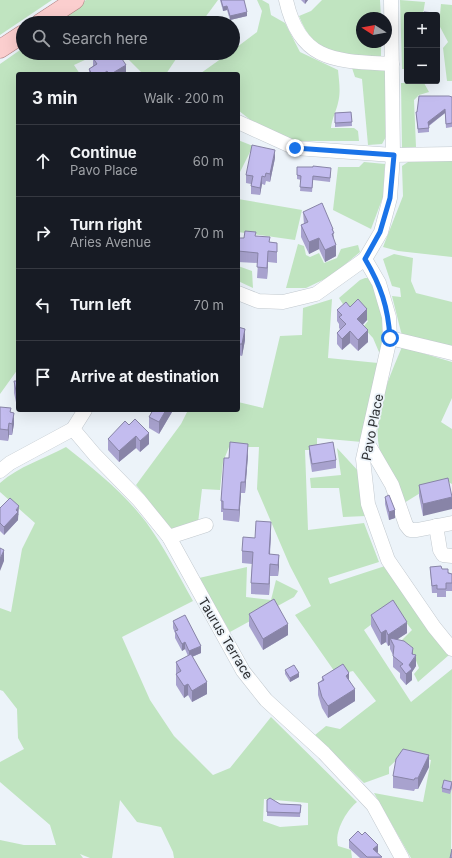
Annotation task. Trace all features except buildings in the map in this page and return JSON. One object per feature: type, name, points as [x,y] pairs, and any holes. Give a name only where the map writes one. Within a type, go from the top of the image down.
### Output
[{"type":"main road","points":[[51,16],[75,0]]},
{"type":"main road","points":[[0,49],[16,39]]},
{"type":"street","points":[[286,0],[289,15],[299,34],[312,49],[330,58],[346,61],[392,64]]},
{"type":"street","points":[[240,294],[258,301],[283,302],[316,294],[365,259],[380,232],[390,198],[394,155],[391,0]]},
{"type":"street","points":[[240,123],[295,148],[394,155],[452,154]]},
{"type":"street","name":"Pavo Place","points":[[365,259],[379,283],[389,317],[390,338],[363,459],[368,504],[388,560],[434,627],[452,649]]},
{"type":"street","points":[[390,338],[452,353]]},
{"type":"street","points":[[0,471],[10,463],[73,429],[84,412]]},
{"type":"street","name":"Taurus Terrace","points":[[73,429],[95,455],[140,500],[169,537],[243,671],[266,700],[324,753],[373,806],[402,858]]},
{"type":"street","points":[[367,442],[392,486],[406,525],[410,530],[452,523]]},
{"type":"street","points":[[169,537],[206,526]]},
{"type":"street","points":[[436,526],[440,550],[443,555],[452,556]]},
{"type":"green space","points":[[0,0],[52,0],[28,16],[16,16],[16,24],[0,35]]},
{"type":"green space","points":[[86,0],[218,0],[206,16],[66,16]]},
{"type":"green space","points":[[257,0],[262,0],[269,4],[271,15],[285,23],[300,52],[338,70],[340,86],[339,95],[331,128],[354,128],[358,131],[359,141],[296,141],[253,122],[240,112],[240,72],[202,72],[219,60],[240,60],[240,45],[257,32],[262,11]]},
{"type":"green space","points":[[322,0],[380,0],[381,12],[356,12],[356,48],[381,48],[381,58],[343,55],[322,47],[313,40],[299,16],[311,11]]},
{"type":"green space","points":[[400,0],[425,2],[423,12],[404,12],[404,69],[402,69]]},
{"type":"green space","points":[[441,4],[452,5],[452,81],[447,81],[443,48],[448,42],[440,27]]},
{"type":"green space","points":[[16,53],[16,60],[85,60],[74,65],[79,72],[16,72],[16,372],[0,394],[0,64]]},
{"type":"green space","points":[[129,60],[175,60],[167,72],[141,72]]},
{"type":"green space","points":[[352,68],[385,69],[387,135],[382,144],[368,145],[362,79],[355,77]]},
{"type":"green space","points":[[401,83],[425,84],[429,92],[419,95],[414,100],[416,147],[402,149]]},
{"type":"green space","points":[[240,141],[253,146],[240,172]]},
{"type":"green space","points":[[452,157],[452,257],[398,251],[383,247],[403,196],[402,166],[414,158]]},
{"type":"green space","points":[[364,162],[385,164],[383,197],[371,229],[333,210],[338,167],[359,167]]},
{"type":"green space","points":[[240,199],[302,210],[295,240],[240,232]]},
{"type":"green space","points":[[298,244],[304,246],[306,255],[310,257],[319,253],[324,263],[337,258],[341,249],[358,245],[360,252],[331,276],[306,288],[286,288]]},
{"type":"green space","points":[[394,254],[413,258],[411,281],[416,293],[452,302],[452,348],[405,340],[401,332],[392,296],[401,297],[400,288],[392,286],[383,259]]},
{"type":"green space","points":[[240,267],[252,271],[253,288],[240,282]]},
{"type":"green space","points":[[371,278],[385,312],[384,352],[379,352],[373,338],[363,327],[368,321],[357,309],[350,315],[339,298],[360,280]]},
{"type":"green space","points":[[332,299],[328,358],[378,363],[362,442],[317,438],[317,450],[305,450],[308,530],[364,523],[379,562],[328,578],[330,584],[385,566],[449,655],[418,682],[414,674],[419,668],[413,653],[395,647],[412,630],[394,607],[364,630],[411,702],[452,669],[451,858],[411,858],[374,793],[423,802],[431,760],[403,754],[389,767],[389,774],[364,783],[315,735],[326,726],[340,729],[376,701],[353,671],[337,675],[295,615],[311,606],[290,566],[257,489],[259,447],[229,447],[223,462],[220,490],[202,489],[198,523],[173,531],[136,485],[181,424],[187,412],[240,412],[240,402],[263,408],[280,336],[302,335],[303,308]]},
{"type":"green space","points":[[402,347],[452,362],[452,398],[441,422],[452,429],[452,484],[443,479],[404,503],[380,453],[378,434],[378,421],[383,396]]},
{"type":"green space","points":[[66,447],[108,482],[137,511],[159,541],[193,601],[122,637],[150,700],[174,736],[213,775],[230,768],[271,717],[357,802],[345,816],[339,828],[337,840],[338,846],[351,850],[352,858],[174,858],[173,852],[161,827],[137,822],[120,800],[112,858],[90,858],[80,854],[83,858],[0,858],[0,840],[24,845],[56,845],[50,825],[0,782],[0,762],[24,749],[18,738],[17,709],[3,691],[0,690],[0,608],[11,612],[22,549],[35,523],[0,492],[0,483],[23,467]],"holes":[[[264,799],[308,803],[308,825],[280,827],[263,821]]]},
{"type":"green space","points":[[337,448],[360,473],[366,516],[343,517],[339,488],[311,488],[310,478],[341,475]]},
{"type":"green space","points":[[247,567],[246,597],[271,600],[276,580],[298,591],[294,597],[230,632],[199,578]]},
{"type":"route","points":[[295,148],[394,155],[390,198],[380,232],[365,259],[379,283],[389,317],[390,338]]}]
